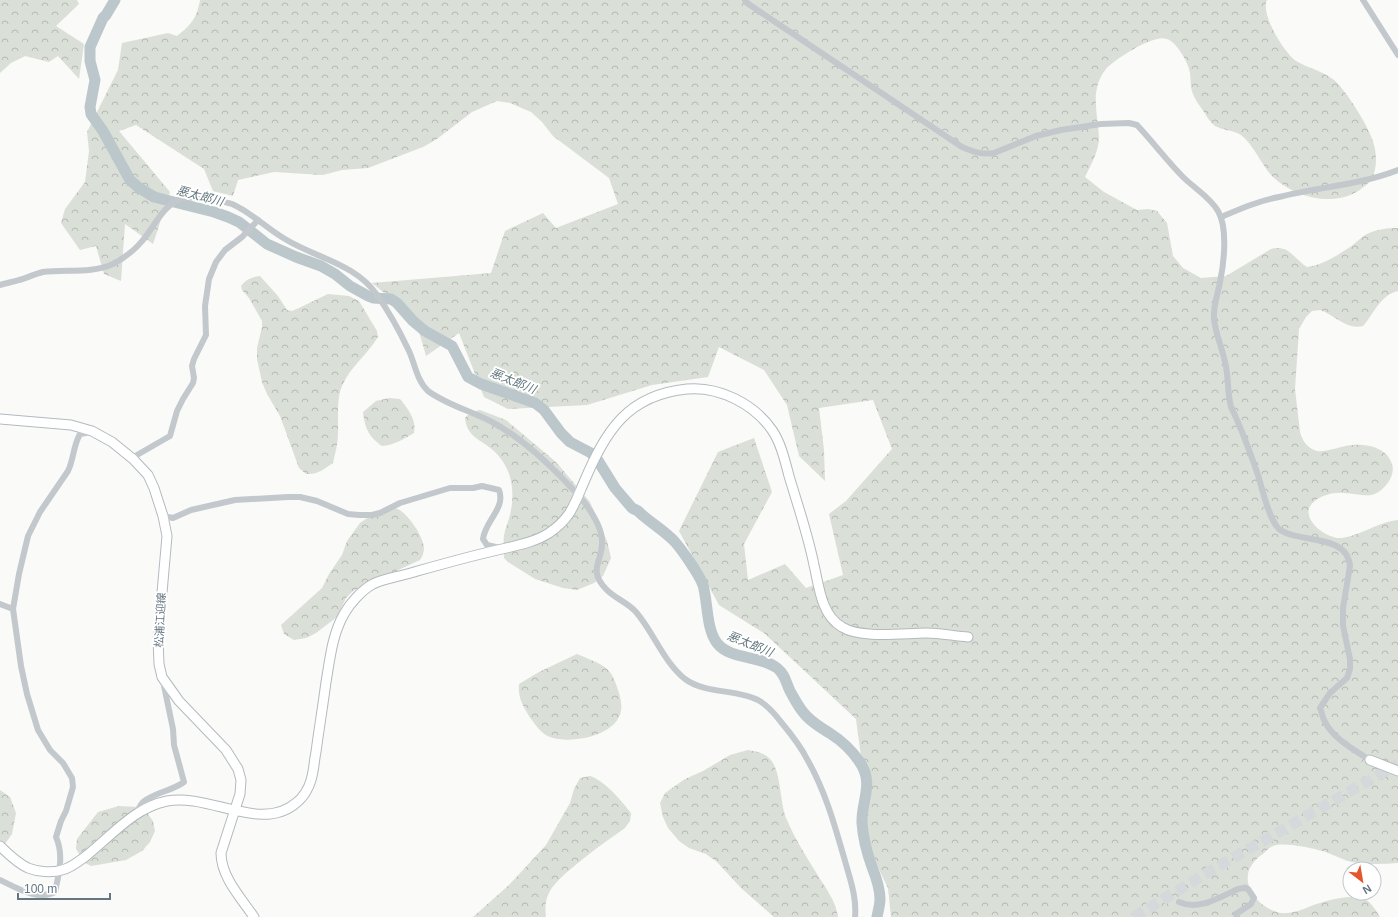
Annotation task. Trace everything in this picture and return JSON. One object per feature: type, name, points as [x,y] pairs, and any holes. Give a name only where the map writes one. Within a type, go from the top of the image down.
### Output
[{"type":"street","points":[[745,0],[747,3],[962,147],[979,154],[994,153],[1029,139],[1060,130],[1101,124],[1129,122],[1137,125],[1183,177],[1212,202],[1219,211],[1221,217],[1225,249],[1214,312],[1214,320],[1228,376],[1231,407],[1258,477],[1267,506],[1278,528],[1288,534],[1317,540],[1336,546],[1345,552],[1349,559],[1350,566],[1343,608],[1343,626],[1350,660],[1350,669],[1347,678],[1330,693],[1320,708],[1323,719],[1329,729],[1343,742],[1370,760],[1398,771]]},
{"type":"street","points":[[1363,0],[1398,55]]},
{"type":"street","points":[[1221,217],[1254,203],[1279,196],[1356,182],[1398,170]]},
{"type":"street","points":[[0,285],[18,281],[39,273],[100,268],[112,264],[136,248],[164,212],[180,199],[206,198],[232,204],[288,241],[340,264],[356,274],[377,294],[396,325],[410,354],[418,376],[426,389],[442,399],[490,421],[509,432],[551,466],[578,495],[586,505],[599,528],[602,542],[596,573],[599,581],[608,591],[631,606],[639,615],[669,662],[682,676],[690,682],[702,687],[756,699],[765,705],[777,717],[798,743],[812,767],[837,831],[855,900],[855,917]]},
{"type":"street","points":[[133,459],[137,455],[170,436],[177,411],[193,383],[194,378],[192,366],[206,335],[205,306],[209,279],[216,262],[225,250],[242,237],[258,220]]},
{"type":"street","points":[[0,846],[14,859],[28,868],[45,872],[64,870],[74,865],[136,815],[147,808],[164,802],[185,799],[235,811],[255,814],[273,815],[288,809],[299,801],[306,792],[311,781],[332,646],[344,613],[359,595],[374,583],[445,563],[526,544],[552,531],[575,506],[578,495],[593,462],[604,441],[616,424],[632,408],[659,394],[681,390],[706,389],[723,394],[737,400],[751,409],[763,419],[774,432],[781,449],[809,540],[823,600],[828,614],[842,628],[872,634],[930,633],[968,637]]},
{"type":"street","name":"松浦江迎線","points":[[0,419],[71,425],[92,431],[112,442],[133,459],[148,475],[163,516],[167,536],[158,638],[159,664],[162,677],[179,701],[226,750],[238,769],[241,780],[240,794],[221,853],[221,861],[228,878],[254,917]]},
{"type":"street","points":[[0,880],[24,891],[48,895],[55,892],[60,870],[60,847],[56,837],[73,788],[72,778],[63,763],[50,750],[38,730],[27,694],[21,666],[13,609],[28,536],[40,512],[68,471],[72,463],[76,442],[80,434],[92,431]]},
{"type":"street","points":[[163,516],[173,518],[202,507],[235,500],[288,497],[300,497],[317,501],[348,514],[372,515],[380,513],[400,503],[436,491],[450,488],[473,488],[482,486],[499,490],[502,497],[500,505],[483,532],[482,539],[486,545],[503,549]]},
{"type":"street","points":[[0,604],[13,609]]},
{"type":"street","points":[[136,815],[142,803],[156,795],[177,787],[184,782],[174,745],[173,729],[162,677]]},
{"type":"street","points":[[1179,902],[1195,905],[1206,903],[1238,889],[1248,889],[1254,898],[1251,904],[1236,914],[1237,917]]},
{"type":"green space","points":[[0,0],[77,0],[79,4],[56,26],[84,44],[79,79],[58,56],[49,62],[25,56],[11,63],[0,73]]},
{"type":"green space","points":[[200,0],[1267,0],[1267,14],[1270,23],[1285,50],[1296,61],[1325,74],[1334,80],[1345,92],[1363,120],[1372,138],[1376,154],[1374,172],[1369,183],[1351,195],[1328,199],[1304,195],[1282,184],[1269,172],[1246,139],[1235,132],[1215,126],[1210,121],[1191,89],[1190,73],[1185,59],[1175,44],[1167,39],[1161,38],[1135,48],[1106,69],[1101,77],[1096,94],[1099,142],[1094,158],[1085,177],[1104,192],[1137,210],[1148,209],[1157,211],[1167,223],[1173,256],[1183,268],[1201,278],[1226,276],[1271,249],[1277,248],[1287,250],[1307,267],[1313,266],[1335,257],[1371,232],[1382,229],[1398,228],[1398,291],[1386,296],[1363,326],[1351,326],[1320,310],[1312,311],[1306,317],[1299,329],[1295,389],[1300,432],[1302,438],[1310,448],[1321,451],[1349,445],[1371,446],[1386,454],[1393,466],[1390,479],[1384,488],[1379,492],[1369,495],[1340,493],[1328,494],[1315,501],[1310,506],[1308,512],[1314,524],[1320,530],[1333,537],[1340,538],[1354,535],[1391,521],[1398,520],[1398,863],[1382,864],[1382,861],[1348,861],[1327,852],[1289,845],[1277,845],[1270,848],[1255,860],[1249,870],[1248,877],[1251,892],[1267,908],[1274,911],[1281,913],[1293,912],[1342,898],[1342,901],[1369,902],[1380,917],[891,917],[888,888],[860,831],[860,804],[866,794],[856,719],[765,634],[719,605],[679,531],[718,452],[754,438],[772,492],[744,544],[748,580],[785,564],[806,588],[843,575],[829,514],[846,501],[892,449],[873,400],[819,408],[824,450],[825,481],[799,456],[787,405],[764,370],[719,347],[708,377],[652,385],[587,405],[508,409],[484,397],[459,333],[426,356],[415,318],[372,283],[491,273],[505,231],[543,213],[556,228],[618,204],[609,178],[553,136],[542,122],[531,112],[510,103],[497,101],[472,112],[437,139],[423,147],[368,168],[342,170],[323,175],[274,172],[238,180],[233,196],[213,191],[204,169],[136,125],[119,131],[170,192],[153,244],[125,224],[121,281],[104,274],[96,246],[80,250],[61,223],[65,209],[85,182],[89,151],[87,132],[118,70],[122,43],[168,33],[177,36],[193,21]]},
{"type":"green space","points":[[260,276],[278,296],[287,310],[292,311],[328,294],[349,296],[359,301],[377,331],[378,337],[349,373],[340,392],[338,407],[338,438],[333,463],[314,474],[306,474],[299,468],[280,416],[262,382],[257,359],[257,348],[262,321],[249,298],[242,290],[241,286],[249,279]]},
{"type":"green space","points":[[389,398],[400,399],[411,415],[415,428],[414,433],[403,439],[395,443],[382,446],[370,435],[365,423],[363,412],[376,401]]},
{"type":"green space","points":[[480,410],[506,420],[556,462],[590,502],[607,541],[611,558],[603,576],[594,583],[577,590],[563,588],[535,579],[504,558],[504,539],[512,506],[512,485],[508,471],[500,458],[496,453],[473,435],[466,425],[465,418],[471,413]]},
{"type":"green space","points":[[395,508],[409,519],[421,537],[424,552],[420,560],[353,591],[346,598],[337,617],[316,633],[306,638],[294,640],[284,634],[281,625],[322,588],[329,574],[342,555],[347,541],[360,523],[373,514]]},
{"type":"green space","points":[[577,654],[600,664],[607,669],[613,677],[620,698],[621,710],[619,717],[607,730],[588,737],[568,740],[547,736],[535,725],[524,708],[519,693],[519,684],[539,672]]},
{"type":"green space","points":[[748,750],[765,755],[774,765],[779,780],[784,813],[801,847],[830,894],[838,917],[774,917],[741,888],[717,862],[706,854],[689,848],[679,841],[668,828],[663,817],[660,803],[665,793],[685,779],[703,771],[730,755]]},
{"type":"green space","points":[[590,776],[596,778],[607,786],[631,813],[630,821],[625,828],[561,877],[549,893],[545,908],[546,917],[473,917],[509,885],[546,845],[570,803],[574,789],[580,778]]},
{"type":"green space","points":[[0,790],[10,797],[16,813],[12,834],[0,851]]},
{"type":"green space","points":[[119,806],[137,807],[147,813],[153,821],[155,831],[150,842],[142,851],[126,860],[91,866],[85,863],[76,849],[77,839],[98,812]]},
{"type":"waterway","name":"悪太郎川","points":[[115,0],[103,18],[90,47],[90,61],[95,80],[90,107],[91,114],[103,131],[130,180],[154,197],[214,212],[239,222],[267,244],[321,266],[335,274],[350,286],[368,296],[373,298],[391,299],[425,331],[452,346],[468,377],[481,384],[535,403],[544,410],[561,433],[570,442],[591,453],[597,459],[615,488],[632,508],[638,511],[671,538],[690,562],[703,585],[709,623],[713,637],[717,643],[729,652],[762,661],[780,670],[799,707],[806,716],[843,743],[864,769],[867,784],[862,823],[868,856],[878,883],[880,895],[880,904],[877,917]]},
{"type":"tunnel","points":[[1134,917],[1217,867],[1398,764]]}]
